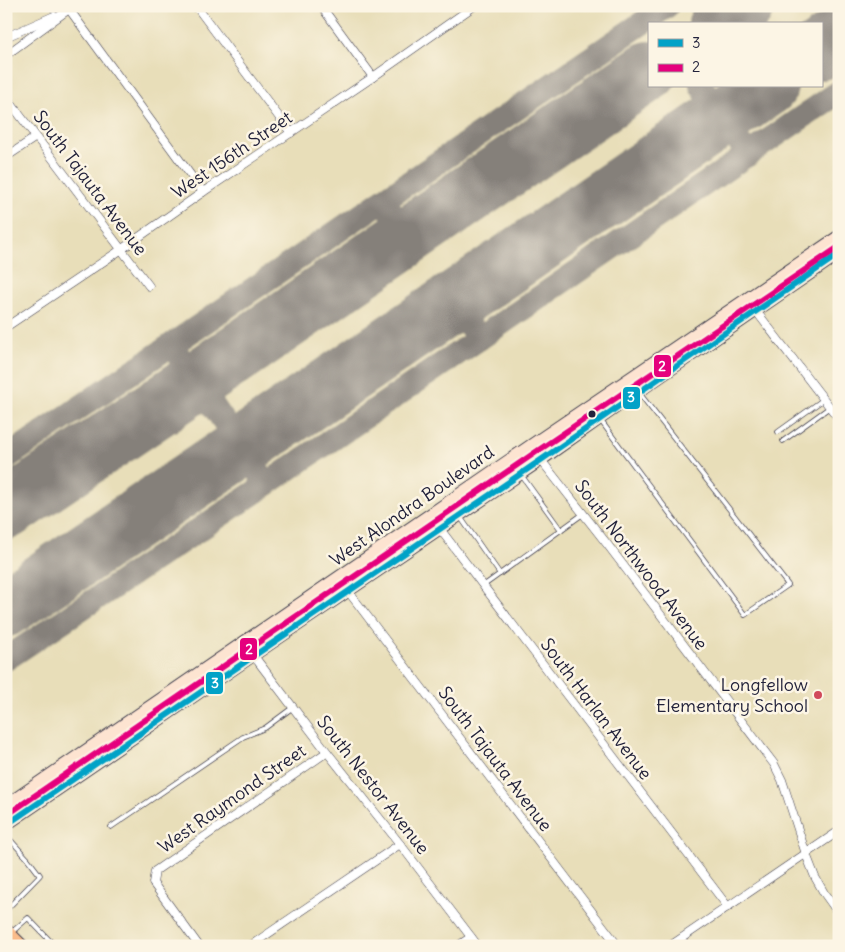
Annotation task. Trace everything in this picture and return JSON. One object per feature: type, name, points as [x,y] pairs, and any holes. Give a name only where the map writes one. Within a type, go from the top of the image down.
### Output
[{"type":"main road","name":"West Alondra Boulevard","points":[[6,805],[839,236]]},
{"type":"main road","name":"West Alondra Boulevard","points":[[6,825],[521,474],[839,254]]},
{"type":"main road","points":[[8,932],[22,946]]},
{"type":"street","points":[[196,6],[290,133]]},
{"type":"street","points":[[321,6],[373,77]]},
{"type":"street","name":"West 156th Street","points":[[6,327],[474,6]]},
{"type":"street","points":[[6,38],[71,8]]},
{"type":"street","points":[[6,54],[71,8]]},
{"type":"street","points":[[71,8],[203,192]]},
{"type":"street","name":"South Tajauta Avenue","points":[[6,97],[150,286]]},
{"type":"street","points":[[6,157],[36,137]]},
{"type":"street","points":[[750,296],[756,311],[839,419]]},
{"type":"street","name":"South Northwood Avenue","points":[[531,445],[774,764],[782,780],[815,877],[839,914]]},
{"type":"street","name":"South Harlan Avenue","points":[[440,529],[728,907]]},
{"type":"street","name":"South Tajauta Avenue","points":[[348,591],[618,946]]},
{"type":"street","name":"South Nestor Avenue","points":[[244,643],[478,946]]},
{"type":"street","name":"West Raymond Street","points":[[199,946],[153,883],[155,871],[327,752]]},
{"type":"street","points":[[670,946],[839,831]]},
{"type":"street","points":[[250,946],[400,844]]},
{"type":"street","points":[[458,946],[471,936]]},
{"type":"lane","points":[[600,419],[745,615],[788,585],[638,392]]},
{"type":"lane","points":[[778,432],[824,399]]},
{"type":"lane","points":[[783,441],[830,407]]},
{"type":"lane","points":[[521,474],[561,530]]},
{"type":"lane","points":[[483,586],[584,514]]},
{"type":"lane","points":[[459,516],[500,574]]},
{"type":"lane","points":[[111,828],[243,737],[265,728],[293,707]]},
{"type":"lane","points":[[6,909],[40,875],[27,858],[7,838]]},
{"type":"lane","points":[[8,932],[28,918],[55,946]]},
{"type":"taxiway","points":[[6,458],[667,6]]},
{"type":"taxiway","points":[[702,88],[748,155]]},
{"type":"taxiway","points":[[6,659],[267,484],[839,92]]},
{"type":"taxiway","points":[[384,201],[408,236]]},
{"type":"taxiway","points":[[453,302],[479,339]]},
{"type":"taxiway","points":[[172,346],[267,484]]},
{"type":"runway","points":[[721,22],[744,6]]},
{"type":"runway","points":[[822,49],[839,38]]},
{"type":"runway","points":[[6,510],[648,72]]},
{"type":"runway","points":[[6,607],[765,88]]},
{"type":"transit line","name":"2","points":[[11,812],[839,247]]},
{"type":"transit line","name":"3","points":[[6,825],[839,254]]},
{"type":"place","name":"Longfellow Elementary School","points":[[818,695]]}]
